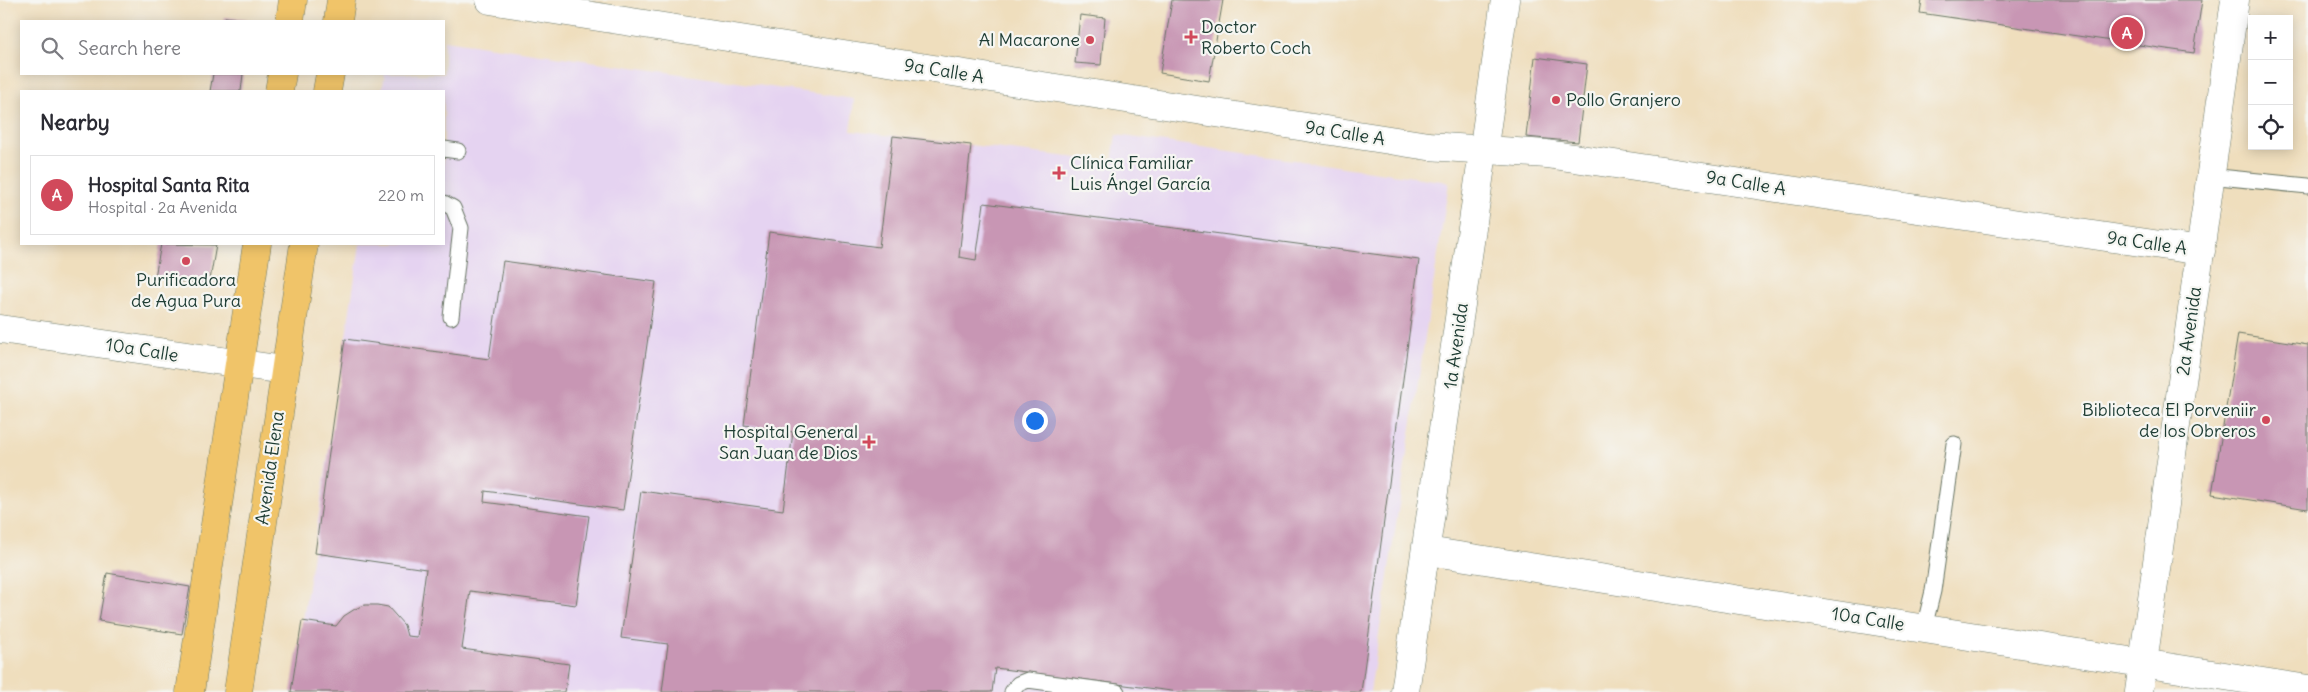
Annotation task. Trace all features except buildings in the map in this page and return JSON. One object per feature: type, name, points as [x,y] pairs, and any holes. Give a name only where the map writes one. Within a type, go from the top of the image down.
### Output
[{"type":"main road","points":[[290,20],[293,0]]},
{"type":"main road","points":[[338,20],[342,0]]},
{"type":"main road","points":[[279,90],[282,75]]},
{"type":"main road","points":[[327,90],[330,75]]},
{"type":"main road","points":[[190,692],[257,245]]},
{"type":"main road","name":"Avenida Elena","points":[[238,692],[304,245]]},
{"type":"street","name":"9a Calle A","points":[[490,0],[1428,146],[1547,154],[2201,252]]},
{"type":"street","name":"1a Avenida","points":[[1406,692],[1505,0]]},
{"type":"street","name":"2a Avenida","points":[[2139,692],[2201,252],[2209,176],[2235,0]]},
{"type":"street","name":"10a Calle","points":[[0,328],[284,370]]},
{"type":"street","name":"10a Calle","points":[[1427,551],[2308,688]]},
{"type":"lane","points":[[2209,176],[2308,186]]},
{"type":"lane","points":[[445,204],[454,208],[461,228],[451,317]]},
{"type":"lane","points":[[1924,628],[1933,591],[1954,444]]},
{"type":"lane","points":[[1012,692],[1018,684],[1028,680],[1117,692]]},
{"type":"shaded area","name":"Hospital General San Juan de Dios","points":[[445,40],[854,99],[851,131],[1112,162],[1116,135],[1449,182],[1370,692],[292,692],[360,245],[445,245],[445,90],[382,90],[385,75],[445,75]]},
{"type":"place","name":"Hospital Santa Rita","points":[[2127,33]]},
{"type":"place","name":"Doctor Roberto Coch","points":[[1191,37]]},
{"type":"place","name":"Al Macarone","points":[[1090,40]]},
{"type":"place","name":"Pollo Granjero","points":[[1556,100]]},
{"type":"place","name":"Clínica Familiar Luis Ángel García","points":[[1059,173]]},
{"type":"place","name":"Purificadora de Agua Pura","points":[[186,261]]},
{"type":"place","name":"Biblioteca El Porveniir de los Obreros","points":[[2266,420]]},
{"type":"place","name":"Hospital General San Juan de Dios","points":[[869,442]]}]
